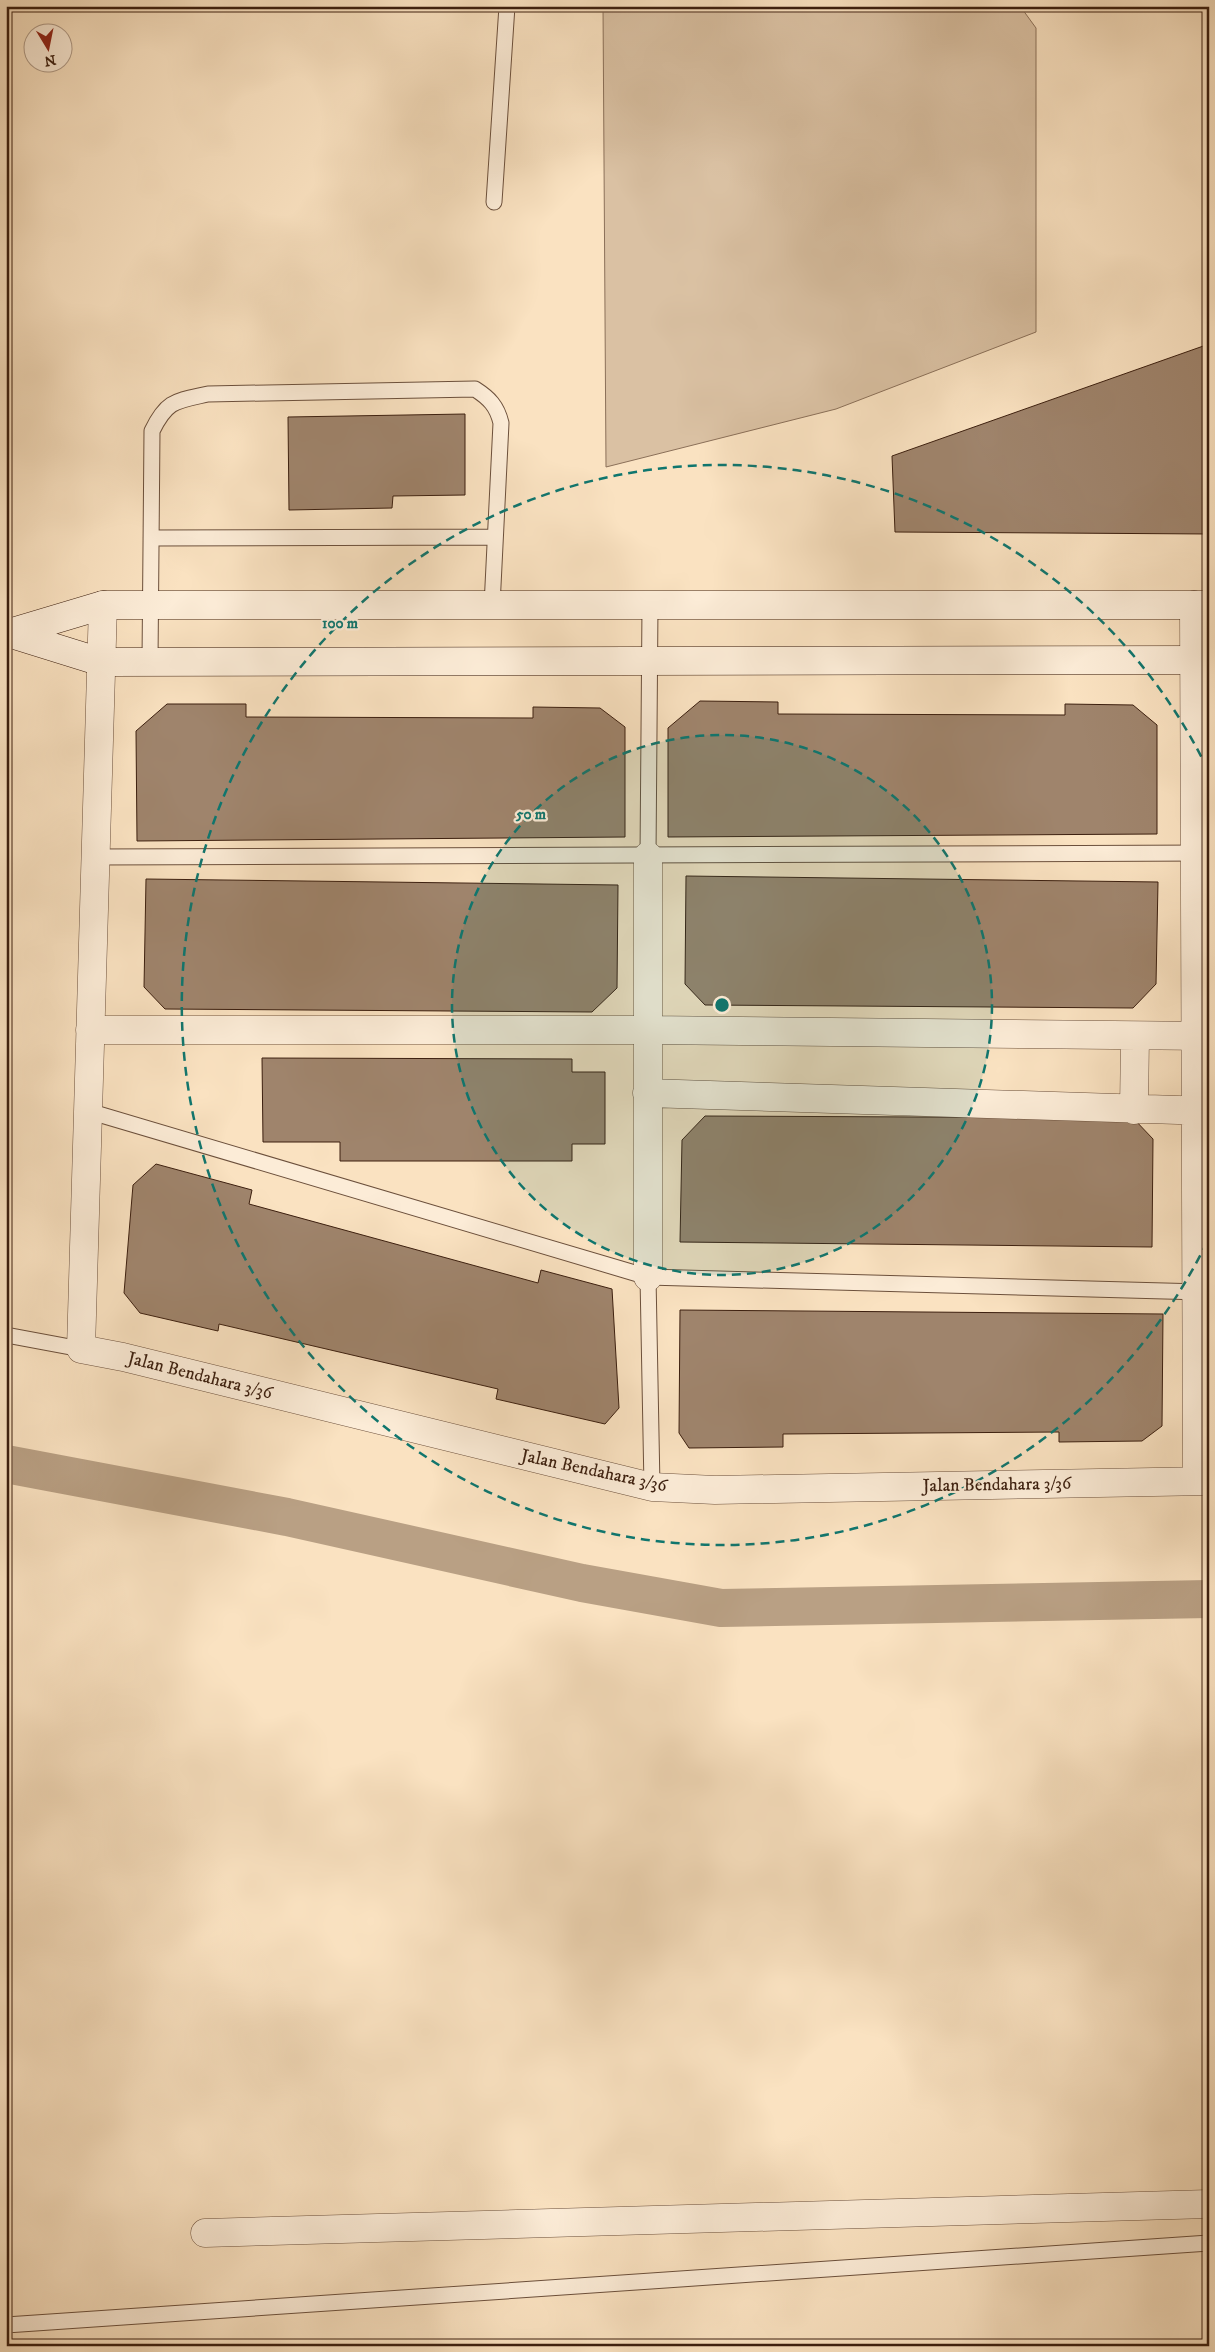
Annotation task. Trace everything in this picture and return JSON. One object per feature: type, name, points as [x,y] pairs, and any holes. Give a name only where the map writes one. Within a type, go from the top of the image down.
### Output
[{"type":"street","points":[[81,1349],[103,605]]},
{"type":"street","points":[[9,634],[103,605],[1201,605],[1203,1481]]},
{"type":"street","points":[[9,634],[101,662],[1202,660]]},
{"type":"street","points":[[648,856],[648,1277]]},
{"type":"street","points":[[90,1030],[648,1030],[1202,1036]]},
{"type":"street","points":[[1134,1110],[1135,1036]]},
{"type":"street","points":[[648,1094],[1202,1111]]},
{"type":"street","name":"Jalan Bendahara 3/36","points":[[81,1349],[123,1357],[652,1487],[715,1490],[1203,1481]]},
{"type":"street","points":[[205,2233],[1209,2204]]},
{"type":"lane","points":[[494,202],[507,6]]},
{"type":"lane","points":[[150,662],[152,431],[161,412],[178,401],[208,394],[475,389],[489,398],[498,411],[501,423],[492,606]]},
{"type":"lane","points":[[151,538],[495,537]]},
{"type":"lane","points":[[648,856],[650,606]]},
{"type":"lane","points":[[95,857],[1202,853]]},
{"type":"lane","points":[[88,1111],[648,1277],[1202,1292]]},
{"type":"lane","points":[[648,1277],[652,1487]]},
{"type":"lane","points":[[6,1336],[81,1349]]},
{"type":"lane","points":[[6,2324],[1209,2243]]},
{"type":"shaded area","points":[[603,6],[1020,6],[1036,28],[1036,332],[836,409],[606,467]]},
{"type":"building","points":[[1209,344],[1209,534],[895,532],[892,456]]},
{"type":"building","points":[[465,414],[465,495],[393,496],[392,508],[289,510],[288,417]]},
{"type":"building","points":[[700,701],[778,702],[778,714],[1065,715],[1065,704],[1133,705],[1157,725],[1157,834],[668,837],[668,728]]},
{"type":"building","points":[[167,704],[246,704],[246,717],[533,718],[533,707],[600,708],[625,727],[625,837],[137,841],[136,731]]},
{"type":"building","points":[[686,876],[1158,882],[1156,984],[1133,1008],[705,1005],[685,984]]},
{"type":"building","points":[[146,879],[618,885],[617,988],[592,1012],[165,1009],[144,987]]},
{"type":"building","points":[[262,1058],[572,1059],[572,1072],[605,1072],[605,1144],[572,1144],[572,1161],[340,1161],[340,1142],[263,1142]]},
{"type":"building","points":[[705,1116],[1133,1118],[1153,1139],[1152,1247],[680,1242],[682,1140]]},
{"type":"building","points":[[156,1164],[252,1190],[249,1204],[538,1283],[541,1270],[612,1289],[619,1408],[605,1424],[496,1399],[498,1389],[219,1324],[218,1331],[140,1313],[124,1293],[133,1185]]},
{"type":"building","points":[[680,1310],[1163,1314],[1162,1426],[1142,1441],[1059,1442],[1059,1432],[783,1434],[783,1447],[689,1448],[679,1433]]},
{"type":"waterway","points":[[6,1464],[287,1517],[582,1583],[721,1608],[1209,1599]]}]
